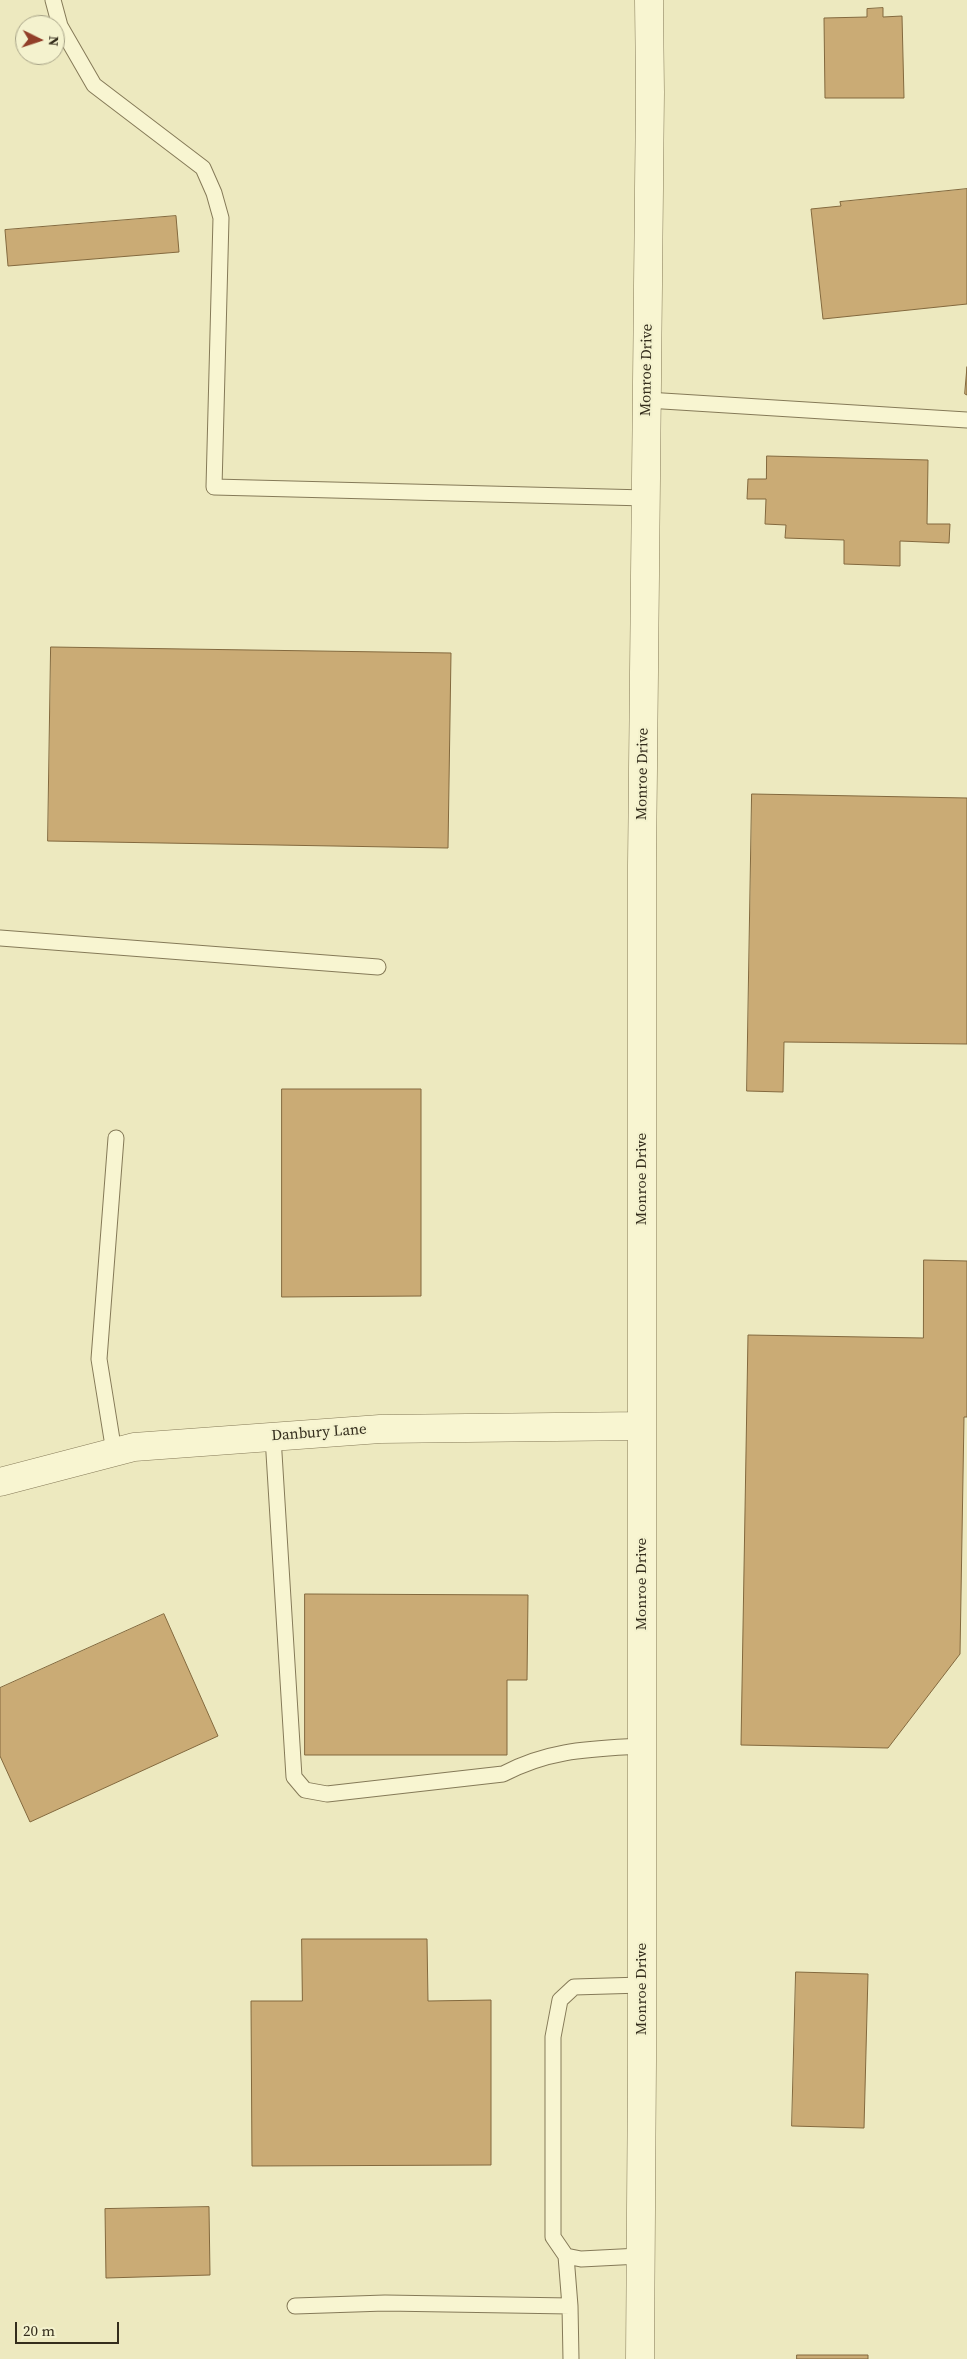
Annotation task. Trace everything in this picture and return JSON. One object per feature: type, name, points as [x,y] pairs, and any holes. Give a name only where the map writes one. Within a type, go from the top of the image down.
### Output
[{"type":"street","name":"Monroe Drive","points":[[640,2359],[642,865],[650,102],[648,0]]},
{"type":"street","name":"Danbury Lane","points":[[0,1482],[134,1447],[380,1429],[642,1426]]},
{"type":"lane","points":[[53,0],[60,26],[94,85],[203,168],[214,194],[221,218],[214,487],[646,498]]},
{"type":"lane","points":[[647,400],[967,420]]},
{"type":"lane","points":[[0,938],[378,967]]},
{"type":"lane","points":[[114,1452],[99,1359],[116,1138]]},
{"type":"lane","points":[[273,1437],[294,1778],[304,1790],[327,1794],[504,1774],[526,1762],[568,1751],[642,1746]]},
{"type":"lane","points":[[571,2359],[570,2306],[566,2256],[553,2237],[553,2037],[560,2000],[574,1987],[642,1985]]},
{"type":"lane","points":[[566,2256],[581,2259],[640,2256]]},
{"type":"lane","points":[[295,2306],[385,2302],[570,2306]]},
{"type":"building","points":[[883,8],[883,17],[902,16],[904,98],[825,98],[824,18],[867,17],[867,9]]},
{"type":"building","points":[[967,189],[967,304],[823,319],[811,209],[841,206],[840,202]]},
{"type":"building","points":[[176,216],[179,252],[8,266],[5,230]]},
{"type":"building","points":[[967,367],[967,395],[965,394]]},
{"type":"building","points":[[767,456],[928,460],[927,524],[950,524],[949,543],[900,541],[900,566],[844,564],[844,540],[785,538],[786,525],[765,524],[766,499],[747,499],[748,479],[766,479]]},
{"type":"building","points":[[51,647],[451,653],[448,848],[48,841]]},
{"type":"building","points":[[752,794],[967,798],[967,1044],[784,1042],[783,1092],[747,1091]]},
{"type":"building","points":[[282,1089],[421,1089],[421,1296],[282,1297]]},
{"type":"building","points":[[924,1260],[967,1261],[967,1417],[964,1417],[960,1654],[888,1748],[741,1745],[748,1335],[923,1338]]},
{"type":"building","points":[[305,1594],[528,1595],[527,1680],[507,1680],[507,1755],[305,1755]]},
{"type":"building","points":[[164,1614],[218,1736],[30,1822],[0,1756],[0,1688]]},
{"type":"building","points":[[302,1939],[427,1939],[428,2001],[491,2000],[491,2165],[252,2166],[251,2001],[302,2001]]},
{"type":"building","points":[[796,1972],[868,1974],[864,2128],[792,2126]]},
{"type":"building","points":[[209,2207],[210,2275],[106,2278],[105,2209]]},
{"type":"building","points":[[797,2355],[868,2355],[868,2359],[797,2359]]}]
